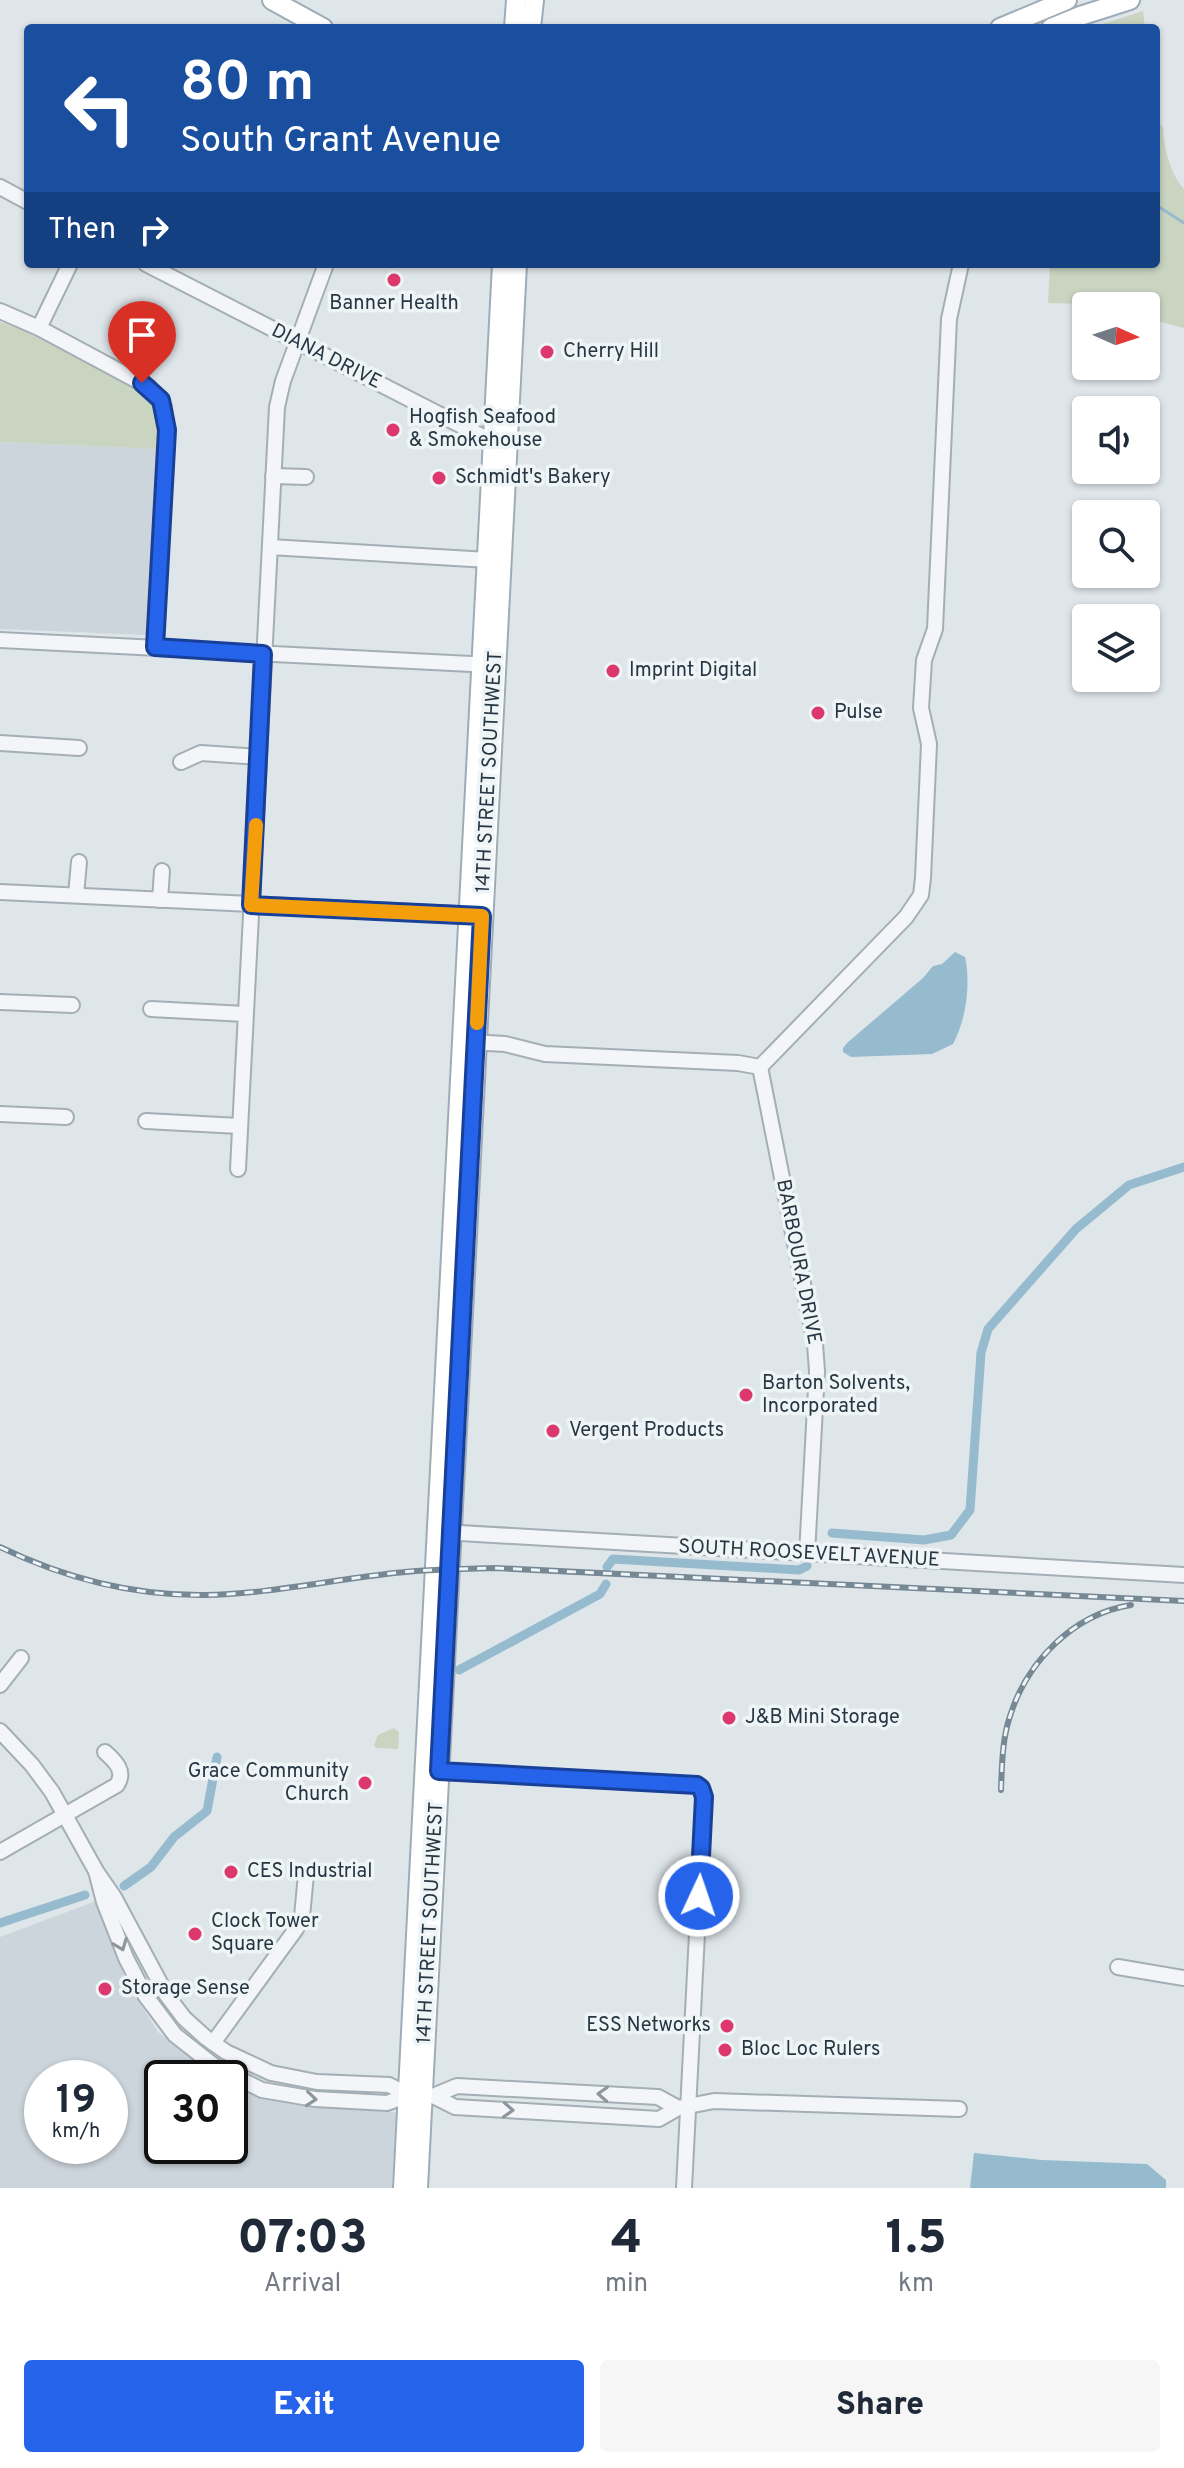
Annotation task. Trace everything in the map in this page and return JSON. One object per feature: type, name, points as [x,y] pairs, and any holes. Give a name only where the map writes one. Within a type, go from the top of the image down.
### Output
[{"type":"main road","points":[[272,0],[316,24]]},
{"type":"main road","points":[[514,24],[516,0]]},
{"type":"main road","points":[[531,24],[534,0]]},
{"type":"main road","points":[[1062,24],[1120,2]]},
{"type":"main road","points":[[1010,24],[1061,3]]},
{"type":"main road","points":[[1029,24],[1061,3]]},
{"type":"main road","name":"14TH STREET SOUTHWEST","points":[[422,2095],[443,1532],[501,446],[502,268]]},
{"type":"main road","name":"14TH STREET SOUTHWEST","points":[[489,665],[488,560],[517,268]]},
{"type":"main road","points":[[403,2188],[422,2095]]},
{"type":"main road","points":[[418,2188],[422,2095]]},
{"type":"street","points":[[0,187],[24,200]]},
{"type":"street","points":[[39,328],[68,268]]},
{"type":"street","name":"DIANA DRIVE","points":[[154,268],[501,446]]},
{"type":"street","points":[[238,1169],[279,393],[325,268]]},
{"type":"street","points":[[468,1041],[505,1044],[545,1054],[738,1063],[760,1067],[906,917],[921,895],[929,744],[921,708],[924,660],[935,629],[949,319],[960,268]]},
{"type":"street","points":[[0,311],[39,328],[142,383],[155,392],[164,407],[167,430],[155,647]]},
{"type":"street","points":[[273,476],[306,477]]},
{"type":"street","points":[[270,547],[488,560]]},
{"type":"street","points":[[0,640],[489,665]]},
{"type":"street","points":[[0,743],[79,748]]},
{"type":"street","points":[[181,762],[201,753],[259,757]]},
{"type":"street","points":[[76,895],[79,862]]},
{"type":"street","points":[[160,900],[162,871]]},
{"type":"street","points":[[0,892],[475,915]]},
{"type":"street","points":[[0,1002],[72,1005]]},
{"type":"street","points":[[151,1009],[245,1014]]},
{"type":"street","name":"BARBOURA DRIVE","points":[[760,1067],[815,1344],[817,1371],[807,1554]]},
{"type":"street","points":[[0,1114],[66,1117]]},
{"type":"street","points":[[146,1121],[239,1126]]},
{"type":"street","name":"SOUTH ROOSEVELT AVENUE","points":[[443,1532],[1184,1575]]},
{"type":"street","points":[[0,1685],[21,1658]]},
{"type":"street","points":[[0,1731],[40,1773],[67,1815],[166,1994],[184,2018],[213,2043],[271,2073],[317,2082],[389,2085],[455,2107],[659,2119],[683,2108],[714,2101],[959,2109]]},
{"type":"street","points":[[0,1852],[110,1791],[121,1779],[118,1765],[105,1752]]},
{"type":"street","points":[[432,1771],[697,1785],[701,1788],[704,1797],[683,2108],[684,2188]]},
{"type":"street","points":[[96,1871],[121,1944],[145,1995],[175,2035],[206,2061],[262,2090],[290,2096],[387,2103],[457,2086],[658,2097],[683,2108]]},
{"type":"street","points":[[213,2043],[296,1929],[302,1917],[306,1874]]},
{"type":"street","points":[[1118,1967],[1184,1978]]},
{"type":"shaded area","points":[[0,442],[158,449],[147,635],[0,629]]},
{"type":"shaded area","points":[[99,1900],[126,1982],[158,2032],[195,2060],[144,2060],[144,2164],[248,2164],[248,2089],[294,2104],[379,2109],[396,2113],[392,2188],[0,2188],[0,1937]]},
{"type":"green space","points":[[1143,11],[1145,24],[1102,24]]},
{"type":"green space","points":[[1160,120],[1169,160],[1184,189],[1184,328],[1160,322],[1160,292],[1072,292],[1072,304],[1048,303],[1050,268],[1160,268]]},
{"type":"green space","points":[[0,322],[21,329],[142,391],[156,410],[158,449],[0,442]]},
{"type":"green space","points":[[394,1728],[399,1732],[398,1749],[376,1748],[374,1745],[378,1735]]},
{"type":"water","points":[[955,952],[965,957],[967,990],[964,1013],[953,1044],[932,1054],[851,1057],[843,1052],[847,1043],[933,966],[942,964]]},
{"type":"water","points":[[974,2153],[1042,2160],[1147,2164],[1166,2180],[1166,2188],[970,2188]]},
{"type":"waterway","points":[[1160,208],[1184,223]]},
{"type":"waterway","points":[[832,1533],[924,1540],[951,1535],[970,1510],[981,1353],[988,1329],[1076,1229],[1129,1185],[1184,1167]]},
{"type":"waterway","points":[[607,1567],[613,1559],[799,1570],[807,1566]]},
{"type":"waterway","points":[[459,1670],[600,1594],[606,1584]]},
{"type":"waterway","points":[[124,1886],[151,1867],[174,1837],[207,1811],[217,1757]]},
{"type":"waterway","points":[[0,1923],[85,1895]]},
{"type":"railway","points":[[0,1547],[49,1568],[100,1583],[178,1594],[251,1592],[400,1572],[495,1568],[1184,1601]]},
{"type":"railway","points":[[1001,1790],[1007,1725],[1028,1677],[1040,1660],[1072,1630],[1110,1610],[1131,1605]]},
{"type":"slow traffic","points":[[256,825],[251,905],[482,916],[477,1023]]},
{"type":"place","name":"Banner Health","points":[[394,280]]},
{"type":"place","name":"Cherry Hill","points":[[547,352]]},
{"type":"place","name":"Hogfish Seafood & Smokehouse","points":[[393,430]]},
{"type":"place","name":"Schmidt's Bakery","points":[[439,478]]},
{"type":"place","name":"Imprint Digital","points":[[613,671]]},
{"type":"place","name":"Pulse","points":[[818,713]]},
{"type":"place","name":"Barton Solvents, Incorporated","points":[[746,1395]]},
{"type":"place","name":"Vergent Products","points":[[553,1431]]},
{"type":"place","name":"J&B Mini Storage","points":[[729,1718]]},
{"type":"place","name":"Grace Community Church","points":[[365,1783]]},
{"type":"place","name":"CES Industrial","points":[[231,1872]]},
{"type":"place","name":"Clock Tower Square","points":[[195,1934]]},
{"type":"place","name":"Storage Sense","points":[[105,1989]]},
{"type":"place","name":"ESS Networks","points":[[727,2026]]},
{"type":"place","name":"Bloc Loc Rulers","points":[[725,2050]]},
{"type":"route","points":[[142,383],[161,400],[167,430],[155,647],[263,654],[251,905],[482,916],[439,1771],[697,1785],[704,1797],[699,1896]]}]
